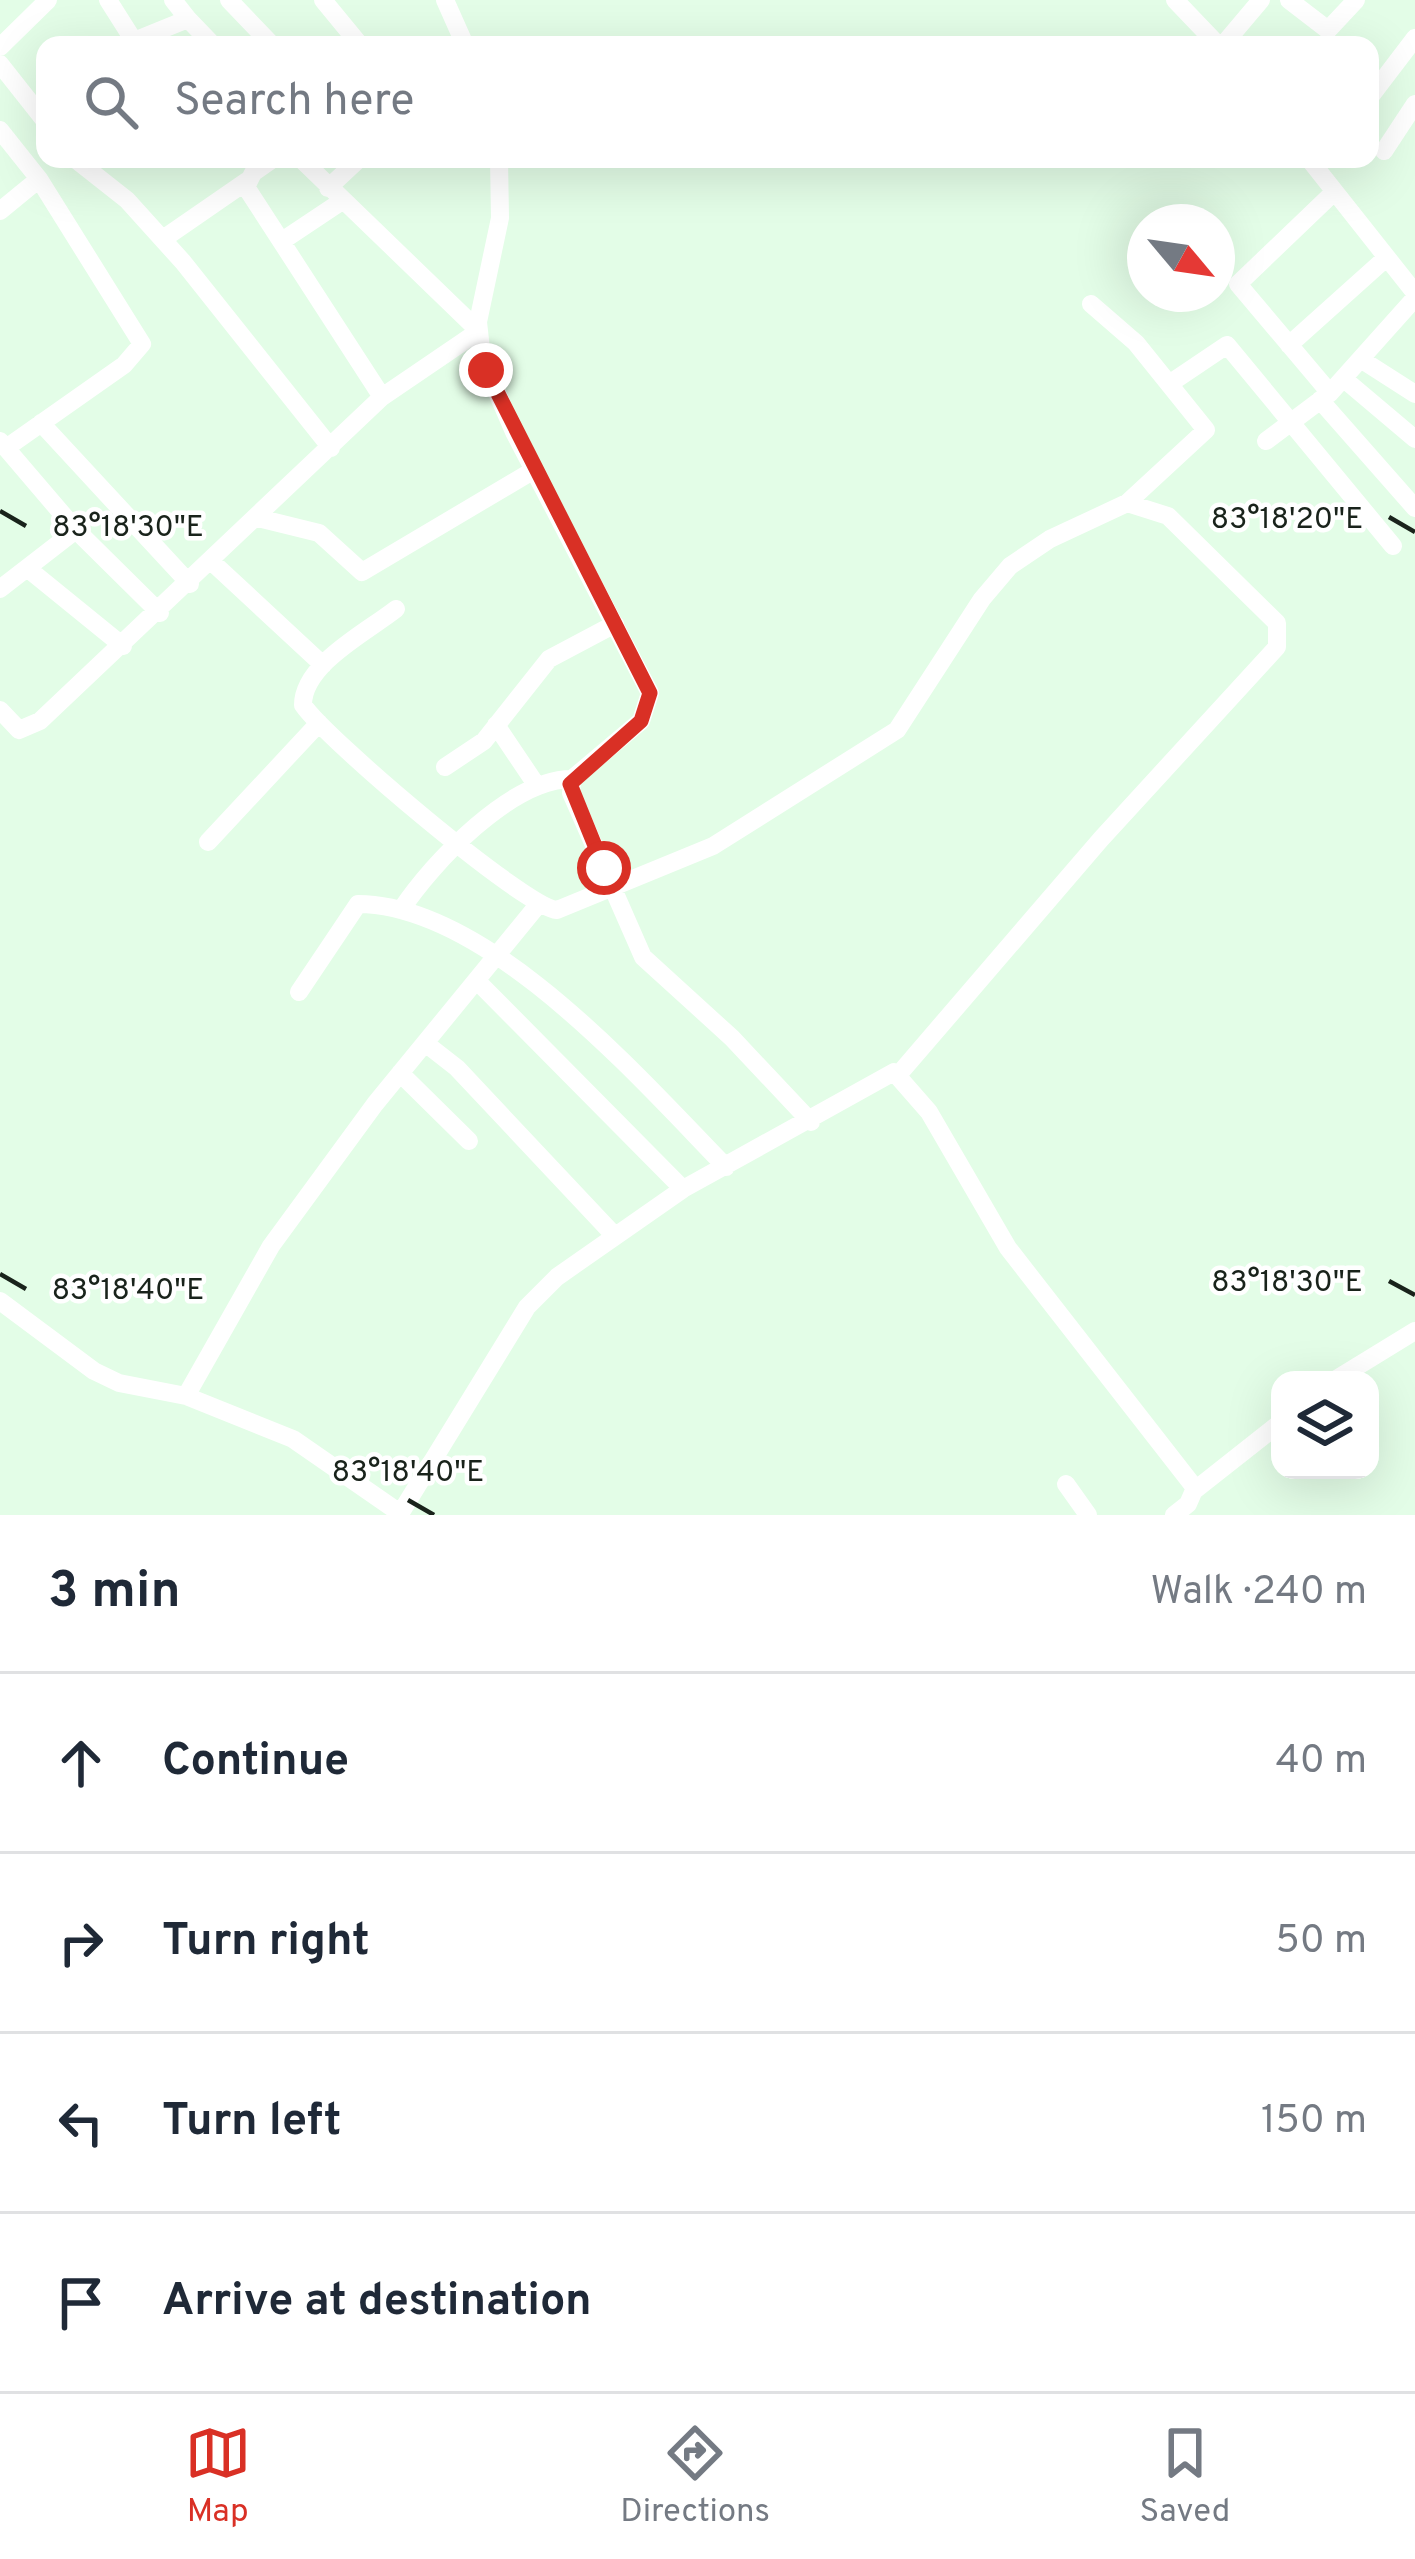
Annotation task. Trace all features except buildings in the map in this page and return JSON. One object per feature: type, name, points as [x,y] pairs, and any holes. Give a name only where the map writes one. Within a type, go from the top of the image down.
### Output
[{"type":"street","points":[[0,47],[48,0]]},
{"type":"street","points":[[109,0],[126,36]]},
{"type":"street","points":[[173,0],[204,36]]},
{"type":"street","points":[[229,0],[263,36]]},
{"type":"street","points":[[323,0],[353,36]]},
{"type":"street","points":[[445,0],[461,36]]},
{"type":"street","points":[[1175,0],[1212,36]]},
{"type":"street","points":[[1229,36],[1261,0]]},
{"type":"street","points":[[1289,0],[1329,30],[1356,0]]},
{"type":"street","points":[[146,36],[188,19]]},
{"type":"street","points":[[1379,85],[1415,38]]},
{"type":"street","points":[[0,64],[36,110]]},
{"type":"street","points":[[26,98],[36,93]]},
{"type":"street","points":[[1384,151],[1415,104]]},
{"type":"street","points":[[1,135],[39,179],[142,344],[124,365],[3,444],[76,530],[160,613]]},
{"type":"street","points":[[86,168],[127,200],[163,239],[331,448]]},
{"type":"street","points":[[163,239],[263,168]]},
{"type":"street","points":[[310,168],[478,331]]},
{"type":"street","points":[[282,242],[335,194],[352,168]]},
{"type":"street","points":[[400,910],[457,842],[537,786],[572,779],[641,721],[648,708],[646,683],[486,370],[478,331],[500,218],[499,168]]},
{"type":"street","points":[[1266,441],[1332,391],[1415,296],[1332,194],[1319,168]]},
{"type":"street","points":[[0,211],[39,179]]},
{"type":"street","points":[[248,181],[246,187],[382,397]]},
{"type":"street","points":[[1332,194],[1235,272],[1240,289],[1332,391],[1415,508]]},
{"type":"street","points":[[1289,345],[1386,258]]},
{"type":"street","points":[[396,609],[323,665],[302,703],[319,723],[537,906],[563,909],[713,846],[897,730],[913,712],[982,599],[1010,566],[1065,531],[1127,502],[1207,432],[1124,330],[1091,304]]},
{"type":"street","points":[[1399,319],[1415,334]]},
{"type":"street","points":[[0,710],[13,727],[30,728],[160,613],[382,397],[478,331]]},
{"type":"street","points":[[1169,384],[1227,345],[1294,420],[1393,546]]},
{"type":"street","points":[[1362,359],[1415,394]]},
{"type":"street","points":[[1332,391],[1415,439]]},
{"type":"street","points":[[41,423],[190,584]]},
{"type":"street","points":[[258,518],[319,533],[362,572],[534,470]]},
{"type":"street","points":[[400,1510],[527,1307],[613,1234],[683,1189],[811,1122],[888,1075],[899,1074],[1095,846],[1275,650],[1280,634],[1272,617],[1185,530],[1155,508],[1127,502]]},
{"type":"street","points":[[1,586],[76,530]]},
{"type":"street","points":[[212,562],[323,665]]},
{"type":"street","points":[[27,568],[123,646]]},
{"type":"street","points":[[445,767],[479,745],[549,659],[615,624]]},
{"type":"street","points":[[208,842],[319,723]]},
{"type":"street","points":[[496,725],[537,786]]},
{"type":"street","points":[[572,779],[571,793],[643,957],[781,1085],[811,1122]]},
{"type":"street","points":[[299,992],[358,904],[400,910],[500,954],[652,1089],[726,1167]]},
{"type":"street","points":[[186,1396],[271,1246],[400,1072],[537,906]]},
{"type":"street","points":[[478,982],[683,1189]]},
{"type":"street","points":[[424,1043],[457,1068],[613,1234]]},
{"type":"street","points":[[400,1072],[469,1141]]},
{"type":"street","points":[[899,1074],[929,1112],[1008,1247],[1196,1490]]},
{"type":"street","points":[[0,1301],[94,1372],[119,1383],[186,1396],[293,1439],[400,1510],[428,1515]]},
{"type":"street","points":[[1350,1371],[1415,1331]]},
{"type":"street","points":[[1174,1515],[1196,1490],[1271,1430]]},
{"type":"street","points":[[1066,1484],[1088,1515]]},
{"type":"route","points":[[486,370],[650,693],[641,721],[570,784],[604,868]]}]
